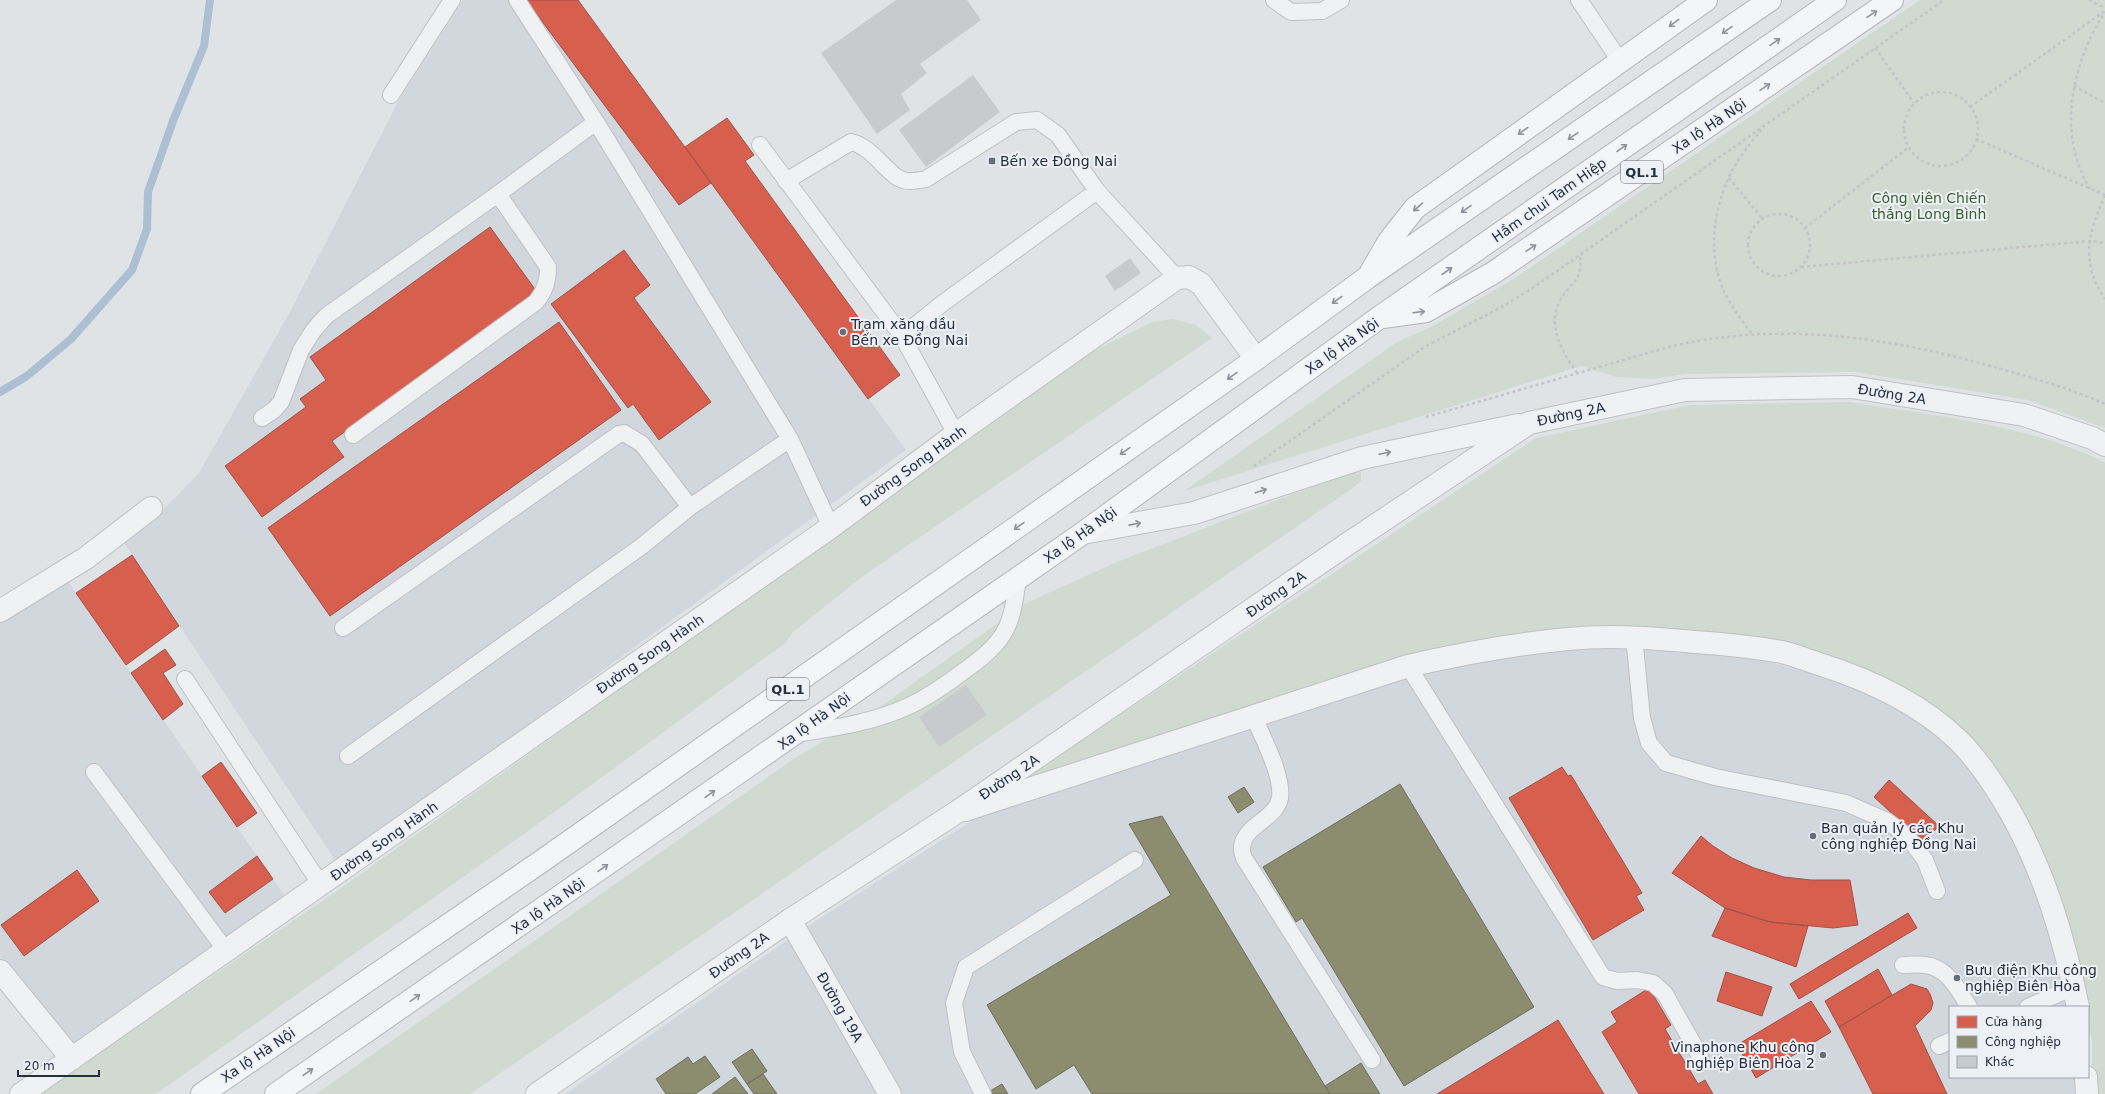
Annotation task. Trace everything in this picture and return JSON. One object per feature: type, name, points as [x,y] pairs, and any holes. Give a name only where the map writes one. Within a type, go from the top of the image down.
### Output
[{"type":"highway","name":"Xa lộ Hà Nội","points":[[202,1094],[539,863],[1256,359],[1368,277],[1389,241],[1415,208],[1706,0]]},
{"type":"highway","name":"QL.1","points":[[1368,277],[1770,0]]},
{"type":"highway","name":"Hầm chui Tam Hiệp","points":[[1380,317],[1835,0]]},
{"type":"highway","name":"Xa lộ Hà Nội","points":[[276,1094],[1083,534],[1380,317],[1426,311],[1493,274],[1892,0]]},
{"type":"street","points":[[1177,278],[1189,277],[1201,284],[1256,359]]},
{"type":"street","name":"Đường Song Hành","points":[[21,1094],[227,952],[831,527],[956,434],[1177,278]]},
{"type":"street","name":"Đường 2A","points":[[537,1094],[790,920],[957,812],[1380,522],[1529,423],[1685,390],[1852,387],[2024,415],[2092,438],[2105,445]]},
{"type":"street","points":[[1083,534],[1194,513],[1362,458],[1529,423]]},
{"type":"street","points":[[0,611],[86,558],[151,508]]},
{"type":"street","points":[[957,812],[1408,666],[1522,645],[1568,639],[1634,636],[1784,652],[1846,672],[1897,695],[1929,715],[1958,740],[1982,768],[2003,799],[2030,847],[2052,901],[2065,947],[2076,997]]},
{"type":"street","name":"Đường 19A","points":[[790,920],[890,1094]]},
{"type":"street","points":[[0,971],[72,1058]]},
{"type":"street","points":[[2086,1078],[2087,1094]]},
{"type":"lane","points":[[391,94],[452,0]]},
{"type":"lane","points":[[517,0],[596,122],[790,439],[831,527]]},
{"type":"lane","points":[[1274,0],[1292,12],[1322,11],[1341,0]]},
{"type":"lane","points":[[1579,0],[1620,61]]},
{"type":"lane","points":[[786,181],[851,142],[861,144],[873,153],[891,174],[909,182],[926,179],[1016,122],[1037,120],[1058,134],[1097,191],[1177,278]]},
{"type":"lane","points":[[262,418],[274,410],[282,402],[301,350],[313,331],[326,316],[498,194],[596,122]]},
{"type":"lane","points":[[760,145],[902,336],[956,434]]},
{"type":"lane","points":[[902,336],[943,303],[1097,191]]},
{"type":"lane","points":[[353,435],[536,302],[543,293],[548,279],[548,267],[498,194]]},
{"type":"lane","points":[[343,628],[619,434],[624,433],[642,444],[690,507]]},
{"type":"lane","points":[[348,756],[642,546],[690,507],[790,439]]},
{"type":"lane","points":[[796,734],[834,728],[896,711],[913,704],[956,677],[986,654],[998,642],[1006,629],[1012,614],[1018,579]]},
{"type":"lane","points":[[1634,636],[1642,718],[1649,743],[1666,763],[1715,778],[1846,803],[1887,822],[1908,837],[1924,860],[1937,891]]},
{"type":"lane","points":[[1408,666],[1603,977],[1617,981],[1637,980],[1653,983],[1665,994],[1700,1056]]},
{"type":"lane","points":[[185,679],[321,885]]},
{"type":"lane","points":[[1254,716],[1280,781],[1280,800],[1272,812],[1246,835],[1241,847],[1244,858],[1372,1060]]},
{"type":"lane","points":[[94,772],[227,952]]},
{"type":"lane","points":[[983,1094],[962,1052],[954,1003],[966,967],[1134,860]]},
{"type":"lane","points":[[1903,965],[1927,965],[1944,973],[1955,984],[1968,1006]]},
{"type":"lane","points":[[2033,1006],[2076,997]]},
{"type":"path","points":[[1252,467],[1426,346],[1500,308],[1580,254],[1944,0]]},
{"type":"path","points":[[2089,0],[2105,10]]},
{"type":"path","points":[[2090,189],[2080,169],[2073,142],[2072,110],[2074,86],[2078,66],[2086,43],[2105,10]]},
{"type":"path","points":[[1970,107],[2105,10]]},
{"type":"path","points":[[1875,48],[1914,102]]},
{"type":"path","points":[[2074,86],[2105,103]]},
{"type":"path","points":[[1935,92],[1947,92],[1958,96],[1970,107],[1975,114],[1977,126],[1976,139],[1971,150],[1962,159],[1951,164],[1938,166],[1927,163],[1916,156],[1909,147],[1905,136],[1904,124],[1908,112],[1914,102],[1924,95],[1935,92]]},
{"type":"path","points":[[1752,334],[1732,307],[1723,289],[1717,269],[1715,250],[1716,223],[1722,196],[1729,178],[1737,162],[1764,126]]},
{"type":"path","points":[[1976,139],[2105,195],[2094,220],[2089,240],[2090,267],[2105,299]]},
{"type":"path","points":[[1805,228],[1909,147]]},
{"type":"path","points":[[1729,178],[1762,218]]},
{"type":"path","points":[[1780,214],[1790,216],[1805,228],[1809,238],[1810,248],[1807,258],[1801,267],[1793,273],[1783,276],[1772,276],[1762,272],[1749,256],[1749,235],[1754,225],[1762,218],[1780,214]]},
{"type":"path","points":[[1801,267],[2089,240],[2105,243]]},
{"type":"path","points":[[1577,373],[1562,352],[1556,339],[1555,323],[1557,309],[1562,297],[1578,279],[1581,267],[1580,254]]},
{"type":"path","points":[[1422,418],[1682,344],[1752,334],[1809,334],[1886,342],[1978,362],[2041,380],[2105,404]]},
{"type":"shaded area","points":[[463,0],[578,0],[906,450],[337,863],[123,541],[158,515],[199,473],[291,310],[400,98]]},
{"type":"shaded area","points":[[68,581],[286,898],[75,1046],[0,956],[0,623]]},
{"type":"shaded area","points":[[1628,643],[1727,650],[1849,684],[1942,735],[1998,803],[2046,904],[2073,1006],[1949,1006],[1949,1078],[2080,1078],[2079,1094],[565,1094],[805,928],[993,807],[1441,662]]},
{"type":"green space","name":"Công viên Chiến thắng Long Bình","points":[[1920,0],[2105,0],[2105,428],[2028,400],[1856,372],[1684,374],[1653,379],[1616,377],[1581,366],[1184,491],[1397,342],[1433,326],[1515,278]]},
{"type":"green space","points":[[1173,319],[1196,325],[1212,338],[863,576],[793,632],[784,644],[531,829],[156,1094],[39,1094],[337,891],[1092,352],[1152,322]]},
{"type":"green space","points":[[1850,402],[1947,417],[2013,430],[2076,450],[2105,463],[2105,1094],[2092,1094],[2092,1040],[2089,1028],[2089,1006],[2088,1006],[2056,897],[1948,725],[1731,639],[1438,650],[1007,790],[1536,438],[1690,405]]},
{"type":"green space","points":[[1355,470],[1361,473],[1361,481],[1350,490],[470,1094],[316,1094],[795,758],[877,709],[1026,603],[1117,562]]},
{"type":"building: Cửa hàng","points":[[526,0],[578,0],[711,183],[679,205]]},
{"type":"building: Cửa hàng","points":[[727,118],[754,155],[745,161],[900,375],[868,399],[685,147]]},
{"type":"building: Cửa hàng","points":[[490,227],[537,292],[332,441],[344,457],[262,517],[225,466],[306,407],[300,399],[326,380],[310,357]]},
{"type":"building: Cửa hàng","points":[[624,250],[650,285],[634,298],[711,402],[659,440],[633,404],[628,408],[551,304]]},
{"type":"building: Cửa hàng","points":[[559,322],[621,410],[330,616],[268,528]]},
{"type":"building: Cửa hàng","points":[[132,555],[179,626],[126,665],[76,593]]},
{"type":"building: Cửa hàng","points":[[165,649],[176,665],[163,673],[183,704],[163,720],[131,673]]},
{"type":"building: Cửa hàng","points":[[221,762],[257,813],[237,827],[202,776]]},
{"type":"building: Cửa hàng","points":[[1562,767],[1568,776],[1571,775],[1642,893],[1636,896],[1644,910],[1593,940],[1509,798]]},
{"type":"building: Cửa hàng","points":[[1889,780],[1939,826],[1923,842],[1874,797]]},
{"type":"building: Cửa hàng","points":[[1701,836],[1713,846],[1732,858],[1754,868],[1784,877],[1811,880],[1850,880],[1858,925],[1833,928],[1770,922],[1725,908],[1672,873]]},
{"type":"building: Cửa hàng","points":[[257,856],[273,879],[225,913],[209,892]]},
{"type":"building: Cửa hàng","points":[[77,870],[99,901],[24,956],[1,925]]},
{"type":"building: Cửa hàng","points":[[1725,908],[1770,922],[1808,926],[1796,967],[1712,936]]},
{"type":"building: Cửa hàng","points":[[1908,913],[1917,928],[1799,999],[1790,984]]},
{"type":"building: Cửa hàng","points":[[1878,969],[1892,995],[1839,1027],[1825,1001]]},
{"type":"building: Cửa hàng","points":[[1726,972],[1772,987],[1762,1016],[1717,1001]]},
{"type":"building: Cửa hàng","points":[[1911,984],[1927,989],[1933,1003],[1931,1010],[1915,1026],[1947,1094],[1873,1094],[1839,1027]]},
{"type":"building: Cửa hàng","points":[[1649,988],[1671,1025],[1665,1029],[1698,1084],[1705,1080],[1713,1094],[1639,1094],[1602,1032],[1617,1022],[1611,1012]]},
{"type":"building: Cửa hàng","points":[[1811,1001],[1831,1032],[1756,1078],[1737,1045]]},
{"type":"building: Cửa hàng","points":[[1558,1020],[1604,1094],[1437,1094]]},
{"type":"building: Công nghiệp","points":[[1400,784],[1534,1007],[1404,1086],[1302,918],[1296,922],[1263,867]]},
{"type":"building: Công nghiệp","points":[[1244,787],[1254,802],[1238,813],[1228,797]]},
{"type":"building: Công nghiệp","points":[[1162,816],[1330,1094],[1092,1094],[1074,1065],[1036,1089],[987,1005],[1171,895],[1129,824]]},
{"type":"building: Công nghiệp","points":[[752,1049],[767,1071],[747,1084],[732,1062]]},
{"type":"building: Công nghiệp","points":[[705,1056],[720,1077],[695,1094],[666,1094],[656,1079],[688,1057],[693,1064]]},
{"type":"building: Công nghiệp","points":[[1361,1063],[1380,1094],[1330,1094],[1325,1086]]},
{"type":"building: Công nghiệp","points":[[763,1074],[777,1094],[754,1094],[747,1084]]},
{"type":"building: Công nghiệp","points":[[735,1077],[748,1094],[712,1094]]},
{"type":"building: Công nghiệp","points":[[1002,1084],[1008,1094],[985,1094]]},
{"type":"building: Khác","points":[[896,0],[967,0],[981,20],[920,64],[927,73],[901,94],[910,110],[877,134],[821,53]]},
{"type":"building: Khác","points":[[973,75],[1000,112],[926,167],[899,130]]},
{"type":"building: Khác","points":[[1130,258],[1141,273],[1115,291],[1105,276]]},
{"type":"building: Khác","points":[[966,685],[987,715],[939,747],[919,717]]},
{"type":"waterway","points":[[0,392],[27,376],[71,339],[132,270],[147,229],[148,192],[173,121],[204,46],[210,0]]},
{"type":"place","name":"Bến xe Đồng Nai","points":[[992,161]]},
{"type":"place","name":"Trạm xăng dầu Bến xe Đồng Nai","points":[[843,332]]},
{"type":"place","name":"Ban quản lý các Khu công nghiệp Đồng Nai","points":[[1813,836]]},
{"type":"place","name":"Bưu điện Khu công nghiệp Biên Hòa","points":[[1957,978]]},
{"type":"place","name":"Vinaphone Khu công nghiệp Biên Hòa 2","points":[[1823,1055]]}]
